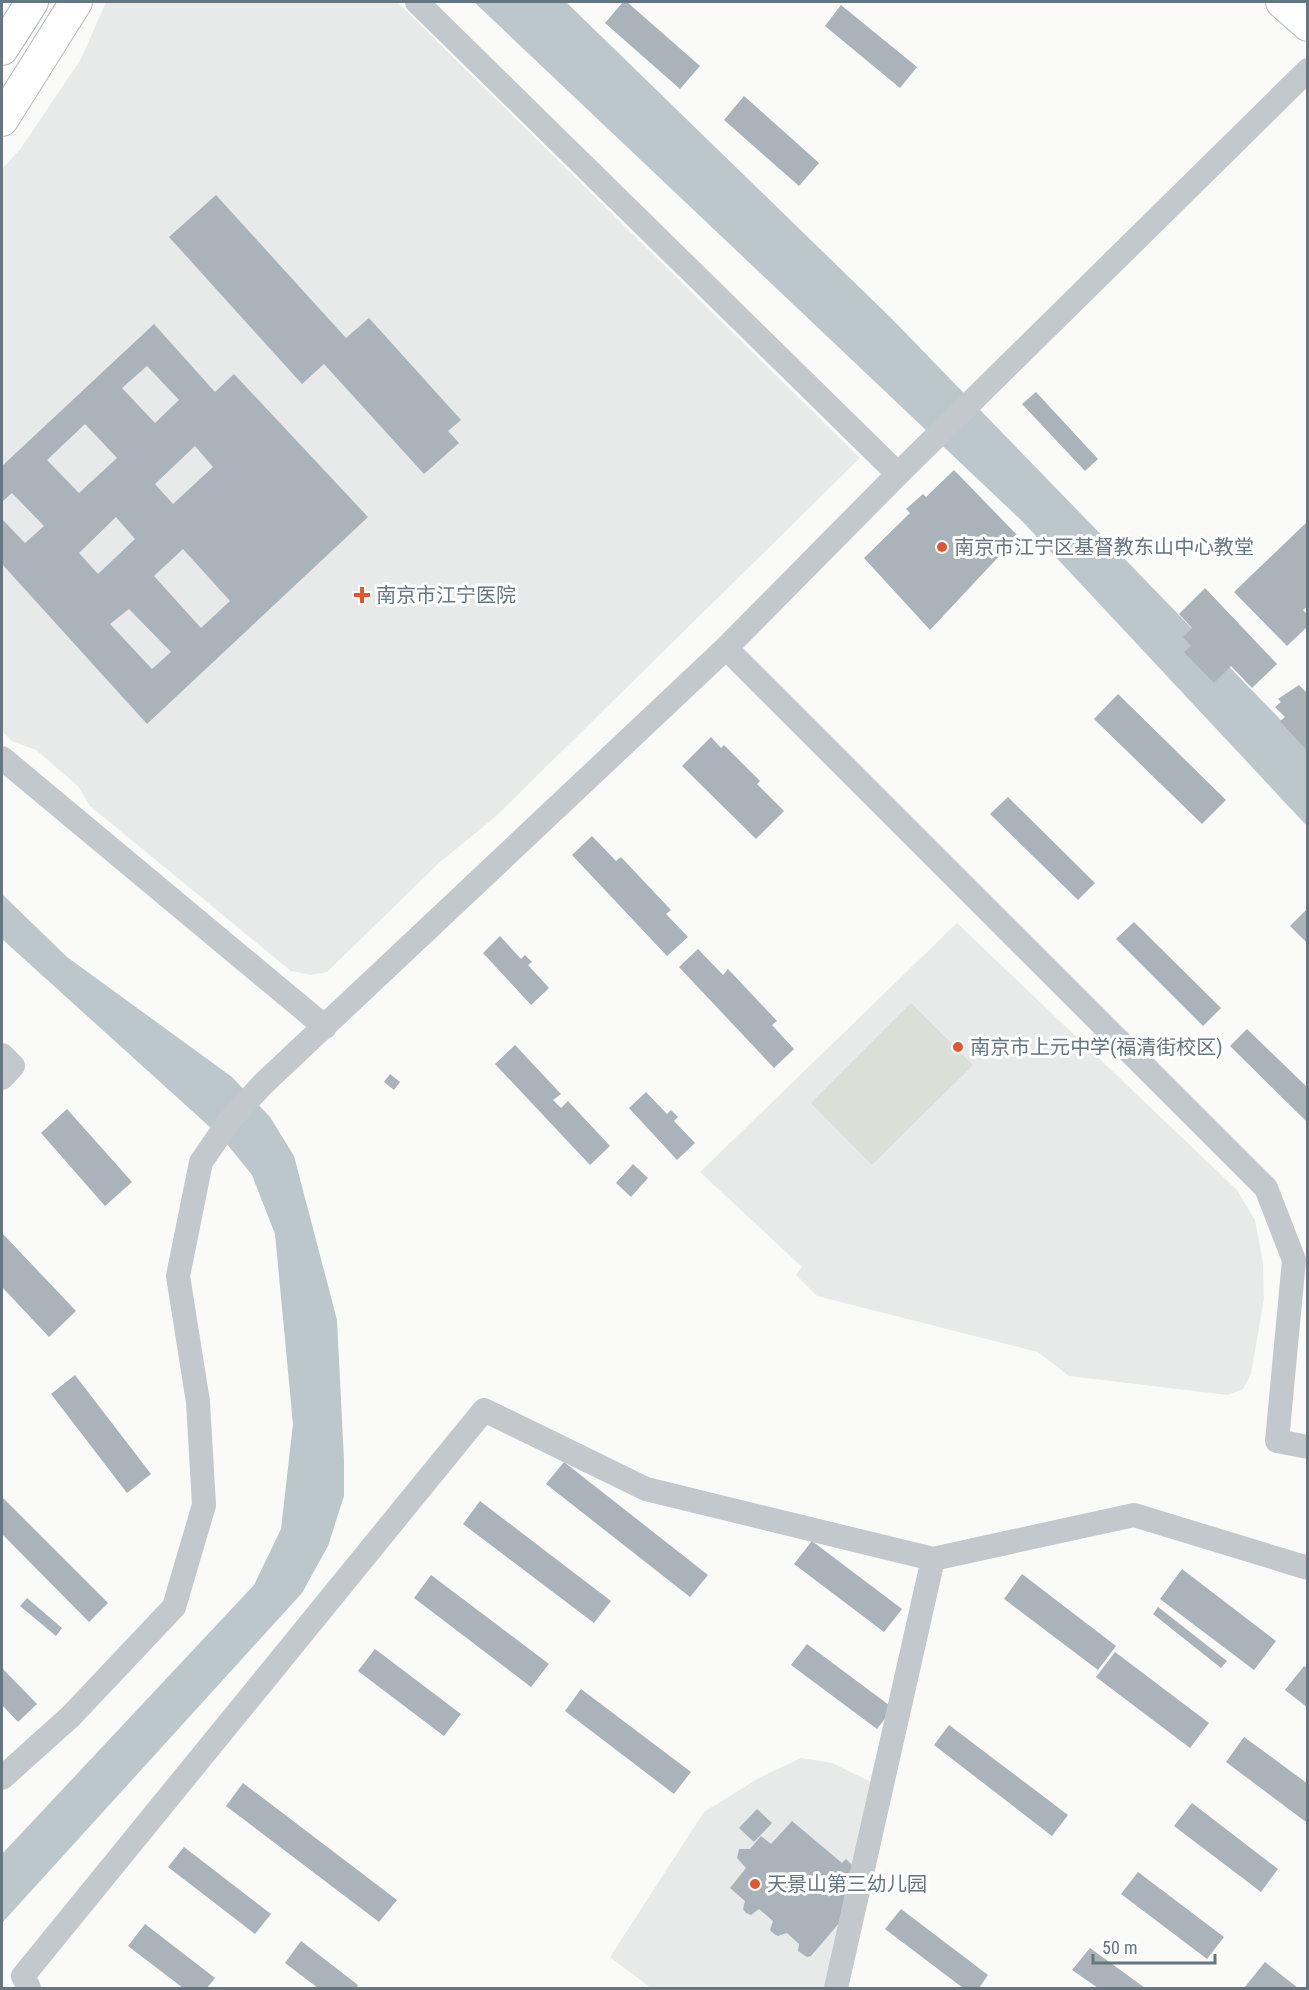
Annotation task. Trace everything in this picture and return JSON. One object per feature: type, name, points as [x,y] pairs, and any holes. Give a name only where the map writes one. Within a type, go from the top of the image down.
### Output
[{"type":"main road","points":[[2,49],[32,2]]},
{"type":"main road","points":[[2,120],[76,2]]},
{"type":"main road","points":[[1282,2],[1308,25]]},
{"type":"street","points":[[417,2],[898,474]]},
{"type":"street","points":[[2,1778],[71,1716],[174,1607],[204,1505],[198,1402],[178,1276],[201,1162],[230,1120],[263,1084],[726,648],[898,474],[1308,70]]},
{"type":"street","points":[[726,648],[1266,1188],[1294,1260],[1276,1441],[1308,1447]]},
{"type":"street","points":[[2,758],[325,1027]]},
{"type":"street","points":[[2,1055],[13,1066],[2,1078]]},
{"type":"street","points":[[29,1989],[23,1976],[484,1410],[646,1489],[933,1559],[1134,1515],[1308,1568]]},
{"type":"street","points":[[836,1989],[933,1559]]},
{"type":"shaded area","name":"南京市江宁医院","points":[[106,2],[397,2],[860,458],[494,818],[440,862],[327,972],[311,975],[291,971],[90,806],[78,786],[36,750],[12,741],[2,731],[2,169],[21,148],[81,59]]},
{"type":"shaded area","points":[[474,2],[566,2],[892,319],[1307,747],[1307,826],[1023,522]]},
{"type":"shaded area","points":[[2,894],[67,957],[232,1077],[270,1117],[294,1156],[337,1320],[344,1496],[328,1546],[302,1593],[2,1923],[2,1854],[254,1585],[281,1529],[293,1424],[275,1234],[252,1175],[222,1138],[2,939]]},
{"type":"shaded area","name":"南京市上元中学(福清街校区)","points":[[957,923],[1237,1190],[1255,1220],[1263,1263],[1264,1299],[1251,1374],[1243,1389],[1228,1395],[1069,1376],[1038,1352],[817,1296],[796,1275],[802,1267],[700,1172]]},
{"type":"shaded area","points":[[911,1003],[973,1065],[872,1165],[811,1103]]},
{"type":"shaded area","name":"天景山第三幼儿园","points":[[801,1758],[832,1763],[875,1784],[831,1988],[651,1988],[610,1957],[704,1812],[759,1778]]},
{"type":"building","points":[[623,2],[627,2],[700,66],[680,89],[605,23]]},
{"type":"building","points":[[841,5],[917,67],[900,88],[825,26]]},
{"type":"building","points":[[744,96],[819,163],[799,186],[724,120]]},
{"type":"building","points":[[216,195],[346,338],[369,318],[461,420],[448,431],[459,443],[424,474],[324,364],[302,384],[169,237]]},
{"type":"building","points":[[154,324],[215,392],[234,374],[368,517],[147,724],[2,564],[2,519],[25,543],[44,526],[12,493],[2,502],[2,466]],"holes":[[[147,366],[179,400],[155,423],[122,388]],[[85,424],[117,458],[79,493],[47,460]],[[195,446],[213,467],[173,504],[155,484]],[[116,517],[135,539],[98,574],[79,553]],[[183,549],[230,601],[201,628],[154,576]],[[129,609],[171,652],[152,669],[110,624]]]},
{"type":"building","points":[[1036,392],[1098,459],[1085,471],[1022,404]]},
{"type":"building","name":"南京市江宁区基督教东山中心教堂","points":[[954,470],[1018,536],[930,630],[864,558],[910,513],[906,509],[923,494],[926,497]]},
{"type":"building","points":[[1308,521],[1308,606],[1303,610],[1308,615],[1308,626],[1287,646],[1234,592]]},
{"type":"building","points":[[1205,588],[1277,664],[1252,688],[1231,666],[1214,683],[1184,652],[1191,646],[1183,637],[1192,628],[1179,614]]},
{"type":"building","points":[[1299,685],[1308,694],[1308,752],[1280,721],[1285,717],[1275,707],[1281,702],[1278,699]]},
{"type":"building","points":[[1118,694],[1226,800],[1202,824],[1094,719]]},
{"type":"building","points":[[711,737],[721,748],[724,745],[760,781],[757,784],[784,811],[756,839],[682,766]]},
{"type":"building","points":[[1008,797],[1095,883],[1078,900],[990,814]]},
{"type":"building","points":[[592,836],[616,861],[621,857],[671,910],[666,914],[688,937],[667,956],[572,855]]},
{"type":"building","points":[[1308,908],[1308,944],[1290,926]]},
{"type":"building","points":[[1134,922],[1221,1008],[1203,1026],[1116,939]]},
{"type":"building","points":[[500,936],[521,959],[525,955],[532,962],[528,965],[549,988],[531,1005],[483,953]]},
{"type":"building","points":[[698,949],[723,975],[728,969],[777,1021],[772,1025],[794,1049],[774,1068],[679,967]]},
{"type":"building","points":[[1247,1029],[1308,1088],[1308,1123],[1230,1046]]},
{"type":"building","points":[[515,1045],[561,1094],[553,1100],[561,1108],[568,1101],[610,1146],[590,1165],[495,1064]]},
{"type":"building","points":[[390,1074],[400,1082],[394,1090],[384,1082]]},
{"type":"building","points":[[646,1092],[667,1114],[671,1110],[678,1117],[674,1121],[695,1143],[677,1160],[629,1108]]},
{"type":"building","points":[[67,1109],[132,1182],[105,1206],[41,1133]]},
{"type":"building","points":[[633,1164],[648,1178],[631,1197],[616,1183]]},
{"type":"building","points":[[2,1233],[76,1311],[49,1337],[2,1287]]},
{"type":"building","points":[[75,1375],[151,1474],[127,1493],[51,1394]]},
{"type":"building","points":[[564,1462],[708,1575],[690,1597],[546,1484]]},
{"type":"building","points":[[3,1498],[108,1603],[89,1622],[2,1534]]},
{"type":"building","points":[[480,1501],[611,1601],[594,1623],[463,1524]]},
{"type":"building","points":[[812,1541],[902,1609],[884,1632],[794,1564]]},
{"type":"building","points":[[1182,1569],[1276,1641],[1254,1670],[1160,1599]]},
{"type":"building","points":[[1022,1574],[1116,1646],[1098,1670],[1004,1599]]},
{"type":"building","points":[[431,1575],[549,1664],[531,1687],[414,1598]]},
{"type":"building","points":[[27,1598],[62,1628],[56,1636],[20,1606]]},
{"type":"building","points":[[1158,1607],[1227,1661],[1221,1668],[1153,1614]]},
{"type":"building","points":[[807,1644],[893,1708],[877,1729],[791,1665]]},
{"type":"building","points":[[375,1649],[461,1714],[444,1736],[358,1671]]},
{"type":"building","points":[[1115,1652],[1209,1723],[1190,1748],[1096,1677]]},
{"type":"building","points":[[1304,1666],[1308,1669],[1308,1708],[1285,1690]]},
{"type":"building","points":[[2,1668],[37,1704],[18,1722],[2,1705]]},
{"type":"building","points":[[581,1689],[691,1772],[674,1794],[565,1711]]},
{"type":"building","points":[[949,1725],[1068,1815],[1052,1836],[934,1745]]},
{"type":"building","points":[[1244,1737],[1308,1784],[1306,1822],[1226,1762]]},
{"type":"building","points":[[243,1783],[397,1900],[379,1922],[226,1806]]},
{"type":"building","points":[[1192,1803],[1278,1869],[1261,1892],[1174,1826]]},
{"type":"building","points":[[757,1809],[772,1823],[754,1842],[739,1828]]},
{"type":"building","points":[[792,1821],[842,1863],[846,1859],[854,1867],[858,1901],[811,1956],[807,1957],[798,1951],[799,1944],[787,1933],[778,1936],[770,1930],[773,1921],[759,1909],[751,1915],[746,1913],[743,1909],[745,1901],[730,1888],[746,1868],[737,1858],[739,1849],[750,1849],[761,1836],[771,1844]]},
{"type":"building","points":[[184,1847],[271,1914],[255,1934],[168,1867]]},
{"type":"building","points":[[1138,1872],[1224,1937],[1207,1959],[1121,1894]]},
{"type":"building","points":[[901,1909],[988,1975],[979,1988],[963,1988],[885,1929]]},
{"type":"building","points":[[145,1924],[215,1978],[207,1988],[183,1988],[128,1946]]},
{"type":"building","points":[[301,1941],[358,1985],[356,1988],[318,1988],[285,1963]]},
{"type":"building","points":[[1090,1948],[1145,1988],[1098,1988],[1072,1970]]},
{"type":"building","points":[[1265,1962],[1298,1988],[1244,1988]]},
{"type":"place","name":"南京市江宁区基督教东山中心教堂","points":[[942,547]]},
{"type":"place","name":"南京市江宁医院","points":[[362,595]]},
{"type":"place","name":"南京市上元中学(福清街校区)","points":[[958,1047]]},
{"type":"place","name":"天景山第三幼儿园","points":[[755,1884]]}]
